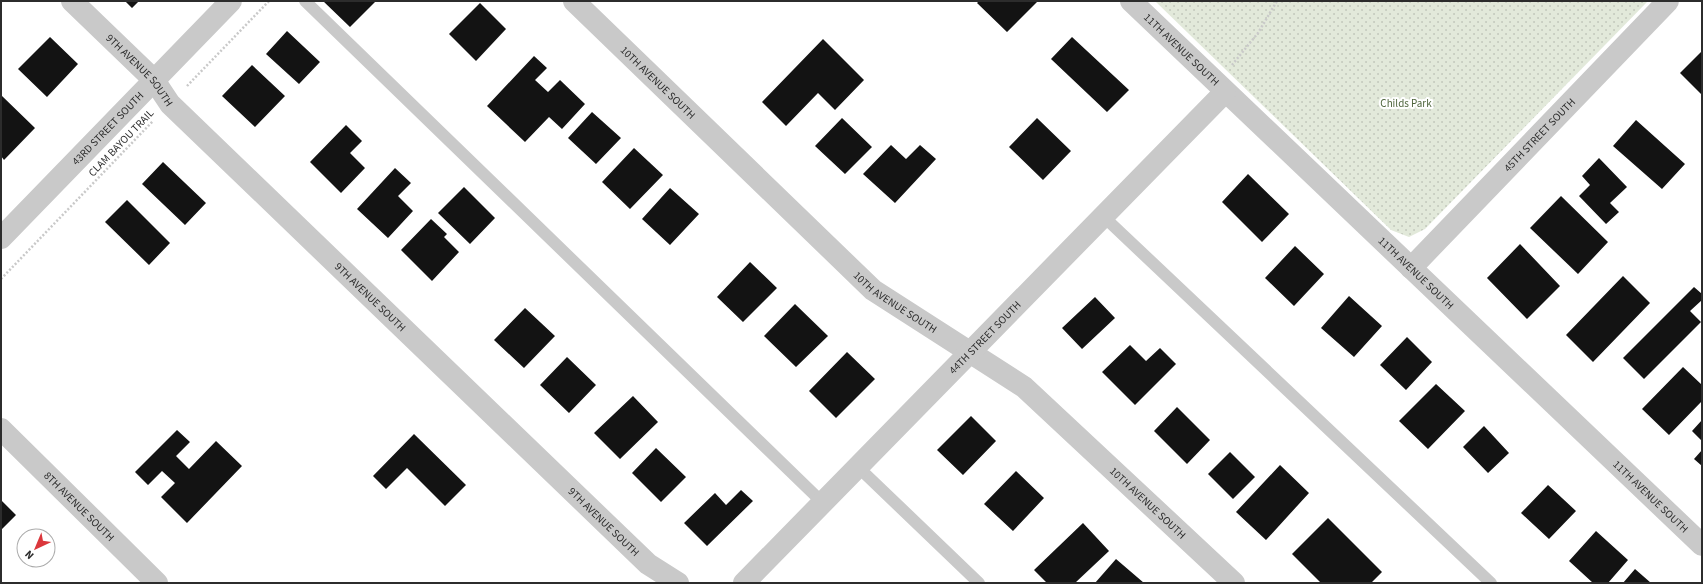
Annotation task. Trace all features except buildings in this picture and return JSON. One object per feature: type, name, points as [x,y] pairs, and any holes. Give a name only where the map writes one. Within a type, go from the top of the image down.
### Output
[{"type":"street","name":"9TH AVENUE SOUTH","points":[[72,1],[154,80],[170,104],[648,564],[678,583]]},
{"type":"street","name":"43RD STREET SOUTH","points":[[1,238],[230,1]]},
{"type":"street","name":"10TH AVENUE SOUTH","points":[[574,1],[873,290],[1024,387],[1234,583]]},
{"type":"street","name":"11TH AVENUE SOUTH","points":[[1130,1],[1702,545]]},
{"type":"street","name":"45TH STREET SOUTH","points":[[1411,268],[1668,1]]},
{"type":"street","name":"44TH STREET SOUTH","points":[[744,583],[1103,216],[1220,88]]},
{"type":"street","name":"8TH AVENUE SOUTH","points":[[1,429],[157,583]]},
{"type":"lane","points":[[305,1],[823,503]]},
{"type":"lane","points":[[1103,216],[1491,583]]},
{"type":"lane","points":[[858,467],[979,583]]},
{"type":"path","name":"CLAM BAYOU TRAIL","points":[[1,279],[269,1]]},
{"type":"path","points":[[1220,88],[1258,33],[1277,1]]},
{"type":"green space","name":"Childs Park","points":[[1155,1],[1648,1],[1425,229],[1409,237],[1391,230]]}]
